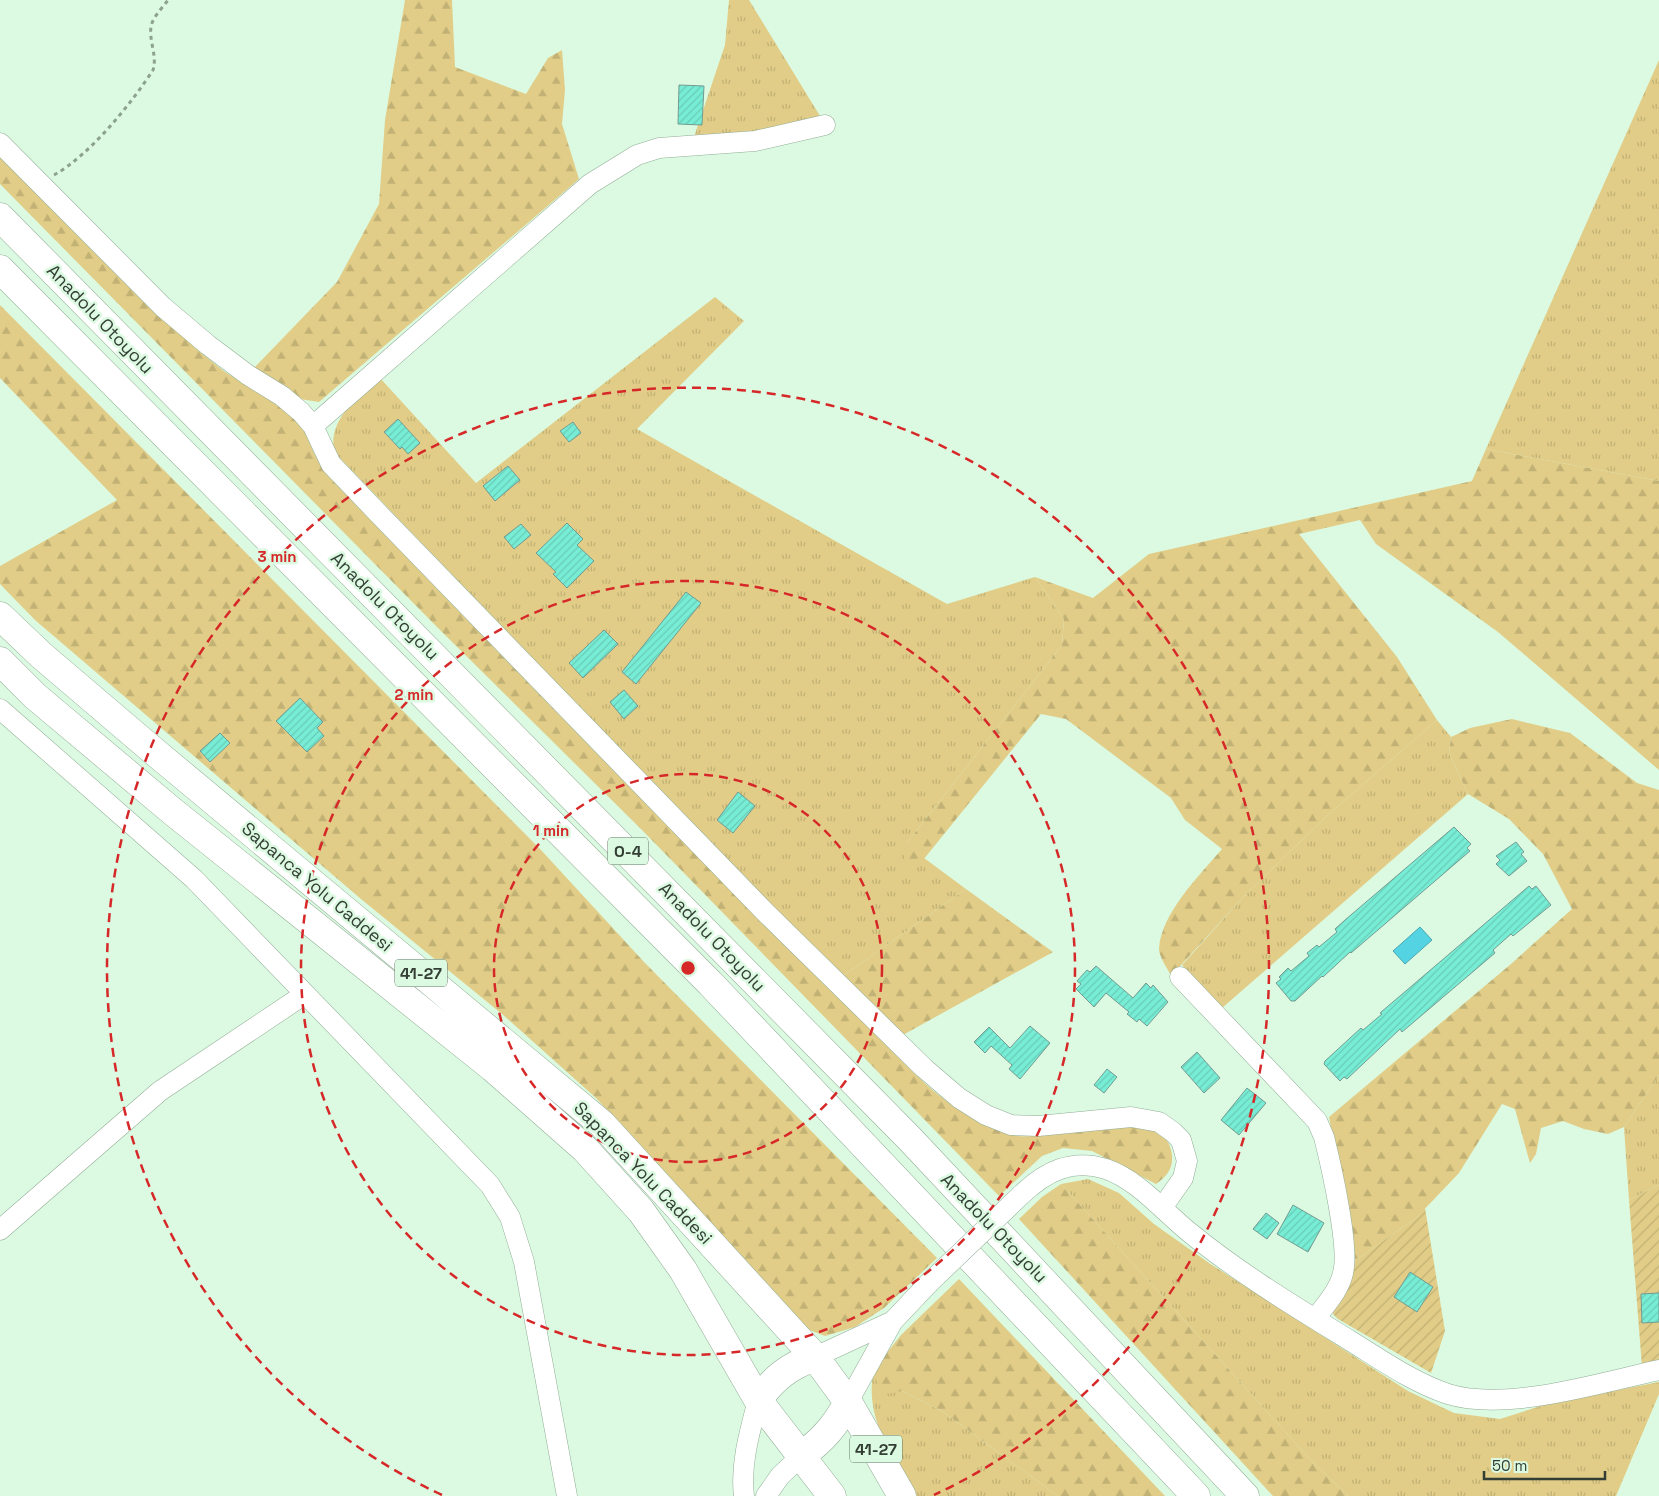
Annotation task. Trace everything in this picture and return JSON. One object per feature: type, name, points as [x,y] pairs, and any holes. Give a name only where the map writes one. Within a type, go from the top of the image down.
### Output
[{"type":"highway","name":"Anadolu Otoyolu","points":[[0,217],[896,1125],[1245,1496]]},
{"type":"highway","name":"Anadolu Otoyolu","points":[[0,269],[710,983],[1196,1496]]},
{"type":"highway","name":"Sapanca Yolu Caddesi","points":[[0,616],[41,655],[156,753],[602,1124],[815,1358],[848,1402]]},
{"type":"highway","name":"Sapanca Yolu Caddesi","points":[[0,662],[36,696],[172,810],[494,1068],[585,1149],[641,1211],[683,1270],[758,1400],[802,1456]]},
{"type":"highway","points":[[758,1400],[779,1375],[790,1367],[815,1358]]},
{"type":"highway","points":[[832,1496],[802,1456],[836,1426],[848,1402]]},
{"type":"highway","name":"41-27","points":[[848,1402],[902,1496]]},
{"type":"street","points":[[313,426],[590,184],[615,167],[637,155],[660,148],[755,141],[825,125]]},
{"type":"street","points":[[0,143],[163,306],[248,376],[282,396],[301,412],[313,426],[332,464],[374,510],[766,913],[945,1087],[986,1115],[1011,1125],[1038,1126],[1130,1117],[1158,1122],[1173,1132],[1181,1140],[1187,1161],[1183,1178],[1162,1208]]},
{"type":"street","points":[[0,709],[194,879],[490,1185],[510,1217],[524,1262],[567,1496]]},
{"type":"street","points":[[1180,977],[1317,1121],[1324,1137],[1344,1247],[1344,1272],[1338,1286],[1315,1319]]},
{"type":"street","points":[[0,1230],[160,1090],[306,994]]},
{"type":"street","points":[[848,1402],[893,1321],[929,1284],[1048,1173],[1080,1165],[1106,1169],[1118,1174],[1232,1265],[1414,1380],[1448,1394],[1472,1399],[1513,1399],[1659,1370]]},
{"type":"street","points":[[815,1358],[893,1321]]},
{"type":"street","points":[[744,1496],[742,1482],[758,1400]]},
{"type":"street","points":[[766,1496],[780,1476],[802,1456]]},
{"type":"path","points":[[40,183],[77,160],[144,84],[156,63],[151,31],[152,23],[168,0]]},
{"type":"green space","points":[[405,0],[452,0],[455,67],[526,94],[548,58],[562,50],[565,90],[562,124],[579,179],[319,402],[300,399],[253,369],[337,282],[379,204],[385,120]]},
{"type":"green space","points":[[729,0],[749,0],[820,116],[752,133],[693,140],[725,45]]},
{"type":"green space","points":[[1659,60],[1659,481],[1486,449]]},
{"type":"green space","points":[[0,156],[194,347],[225,372],[287,410],[304,430],[314,453],[328,476],[674,832],[919,1078],[965,1114],[1018,1136],[1034,1136],[1106,1126],[1130,1126],[1150,1129],[1165,1139],[1172,1155],[1170,1168],[1166,1175],[1156,1184],[1092,1151],[1063,1148],[1042,1156],[999,1196],[643,831],[439,629],[0,184]]},
{"type":"green space","points":[[715,297],[744,321],[637,429],[947,604],[1035,577],[1064,619],[1062,645],[906,844],[914,869],[924,858],[966,889],[840,978],[334,452],[333,440],[335,429],[340,419],[362,393],[380,378],[476,483]]},
{"type":"green space","points":[[0,305],[541,850],[644,962],[937,1258],[884,1308],[855,1327],[825,1336],[807,1329],[596,1098],[502,1014],[361,899],[35,620],[0,584],[0,566],[117,500],[0,378]]},
{"type":"green space","points":[[1486,449],[1659,481],[1659,770],[1498,632],[1376,544],[1360,520],[1299,534],[1397,657],[1437,720],[1329,814],[1245,895],[1171,976],[1159,952],[1161,935],[1174,908],[1183,895],[1222,849],[1185,820],[1171,798],[1066,719],[1041,714],[915,870],[904,860],[906,844],[1062,645],[1064,619],[1035,577],[1093,598],[1149,554],[1472,481]]},
{"type":"green space","points":[[1512,719],[1570,733],[1637,783],[1659,790],[1659,1075],[1624,1127],[1608,1134],[1584,1129],[1563,1121],[1541,1128],[1536,1154],[1530,1163],[1515,1109],[1502,1104],[1459,1173],[1417,1217],[1353,1262],[1352,1243],[1329,1117],[1511,964],[1572,909],[1543,854],[1509,819],[1468,794],[1449,753],[1451,737],[1470,728]]},
{"type":"green space","points":[[1437,720],[1451,737],[1449,753],[1468,794],[1222,1008],[1182,965],[1245,895],[1329,814]]},
{"type":"green space","points":[[966,889],[1053,952],[901,1036],[840,978]]},
{"type":"green space","points":[[1659,1075],[1659,1185],[1629,1200],[1624,1127]]},
{"type":"green space","points":[[1088,1179],[1119,1193],[1154,1224],[1209,1263],[1408,1391],[1454,1413],[1500,1419],[1550,1403],[1659,1382],[1659,1394],[1616,1496],[1348,1496],[1308,1457],[1061,1184]]},
{"type":"green space","points":[[1061,1184],[1308,1457],[1348,1496],[1273,1496],[1019,1219],[1042,1197]]},
{"type":"green space","points":[[1659,1185],[1659,1363],[1642,1367],[1629,1200]]},
{"type":"green space","points":[[1425,1208],[1445,1331],[1431,1373],[1338,1319],[1333,1314],[1333,1309],[1353,1262],[1417,1217]]},
{"type":"green space","points":[[959,1279],[1165,1496],[1058,1496],[942,1411],[902,1391],[886,1394],[876,1380],[874,1369],[901,1335]]},
{"type":"green space","points":[[874,1369],[902,1391],[942,1411],[1058,1496],[917,1496],[890,1452],[876,1420],[872,1387]]},
{"type":"water","points":[[1420,927],[1432,940],[1405,964],[1393,951]]},
{"type":"building","points":[[679,85],[704,86],[702,125],[678,124]]},
{"type":"building","points":[[398,419],[420,443],[408,454],[402,447],[400,449],[384,432]]},
{"type":"building","points":[[573,422],[581,433],[569,442],[560,431]]},
{"type":"building","points":[[508,466],[520,480],[495,501],[483,486]]},
{"type":"building","points":[[567,523],[583,539],[577,545],[594,561],[567,588],[553,574],[556,572],[536,553]]},
{"type":"building","points":[[521,524],[531,535],[514,549],[504,537]]},
{"type":"building","points":[[686,592],[701,603],[636,684],[622,672]]},
{"type":"building","points":[[604,630],[618,644],[583,678],[569,663]]},
{"type":"building","points":[[624,690],[638,706],[624,719],[610,702]]},
{"type":"building","points":[[300,698],[323,722],[317,728],[324,736],[307,752],[276,721]]},
{"type":"building","points":[[220,733],[230,743],[210,762],[200,751]]},
{"type":"building","points":[[738,792],[755,806],[733,833],[717,820]]},
{"type":"building","points":[[1454,827],[1471,844],[1467,848],[1470,851],[1295,1001],[1291,1001],[1276,983],[1281,979],[1279,977],[1288,968],[1291,971],[1309,956],[1307,953],[1317,945],[1319,947],[1337,932],[1335,929],[1345,920]]},
{"type":"building","points":[[1516,842],[1524,852],[1521,854],[1527,861],[1509,876],[1496,864],[1500,860],[1496,856]]},
{"type":"building","points":[[1529,886],[1532,889],[1536,886],[1551,905],[1513,936],[1511,934],[1493,950],[1495,953],[1402,1032],[1400,1029],[1347,1079],[1344,1077],[1340,1081],[1324,1064],[1325,1061],[1361,1028],[1363,1030],[1382,1014],[1380,1013]]},
{"type":"building","points":[[1096,966],[1133,998],[1146,983],[1151,988],[1153,985],[1168,1002],[1147,1026],[1139,1019],[1137,1022],[1127,1014],[1129,1012],[1106,993],[1094,1007],[1076,989],[1081,984],[1077,981],[1087,970],[1090,972]]},
{"type":"building","points":[[1030,1026],[1050,1043],[1020,1079],[1009,1069],[1012,1065],[991,1046],[985,1053],[974,1042],[989,1027],[1010,1048]]},
{"type":"building","points":[[1197,1052],[1220,1078],[1204,1093],[1181,1067]]},
{"type":"building","points":[[1107,1069],[1117,1077],[1104,1093],[1094,1085]]},
{"type":"building","points":[[1247,1088],[1266,1103],[1239,1135],[1221,1120]]},
{"type":"building","points":[[1293,1205],[1324,1223],[1308,1252],[1277,1234]]},
{"type":"building","points":[[1266,1213],[1279,1223],[1267,1239],[1253,1229]]},
{"type":"building","points":[[1410,1272],[1433,1287],[1417,1312],[1394,1297]]},
{"type":"building","points":[[1659,1293],[1659,1322],[1642,1323],[1641,1294]]}]
